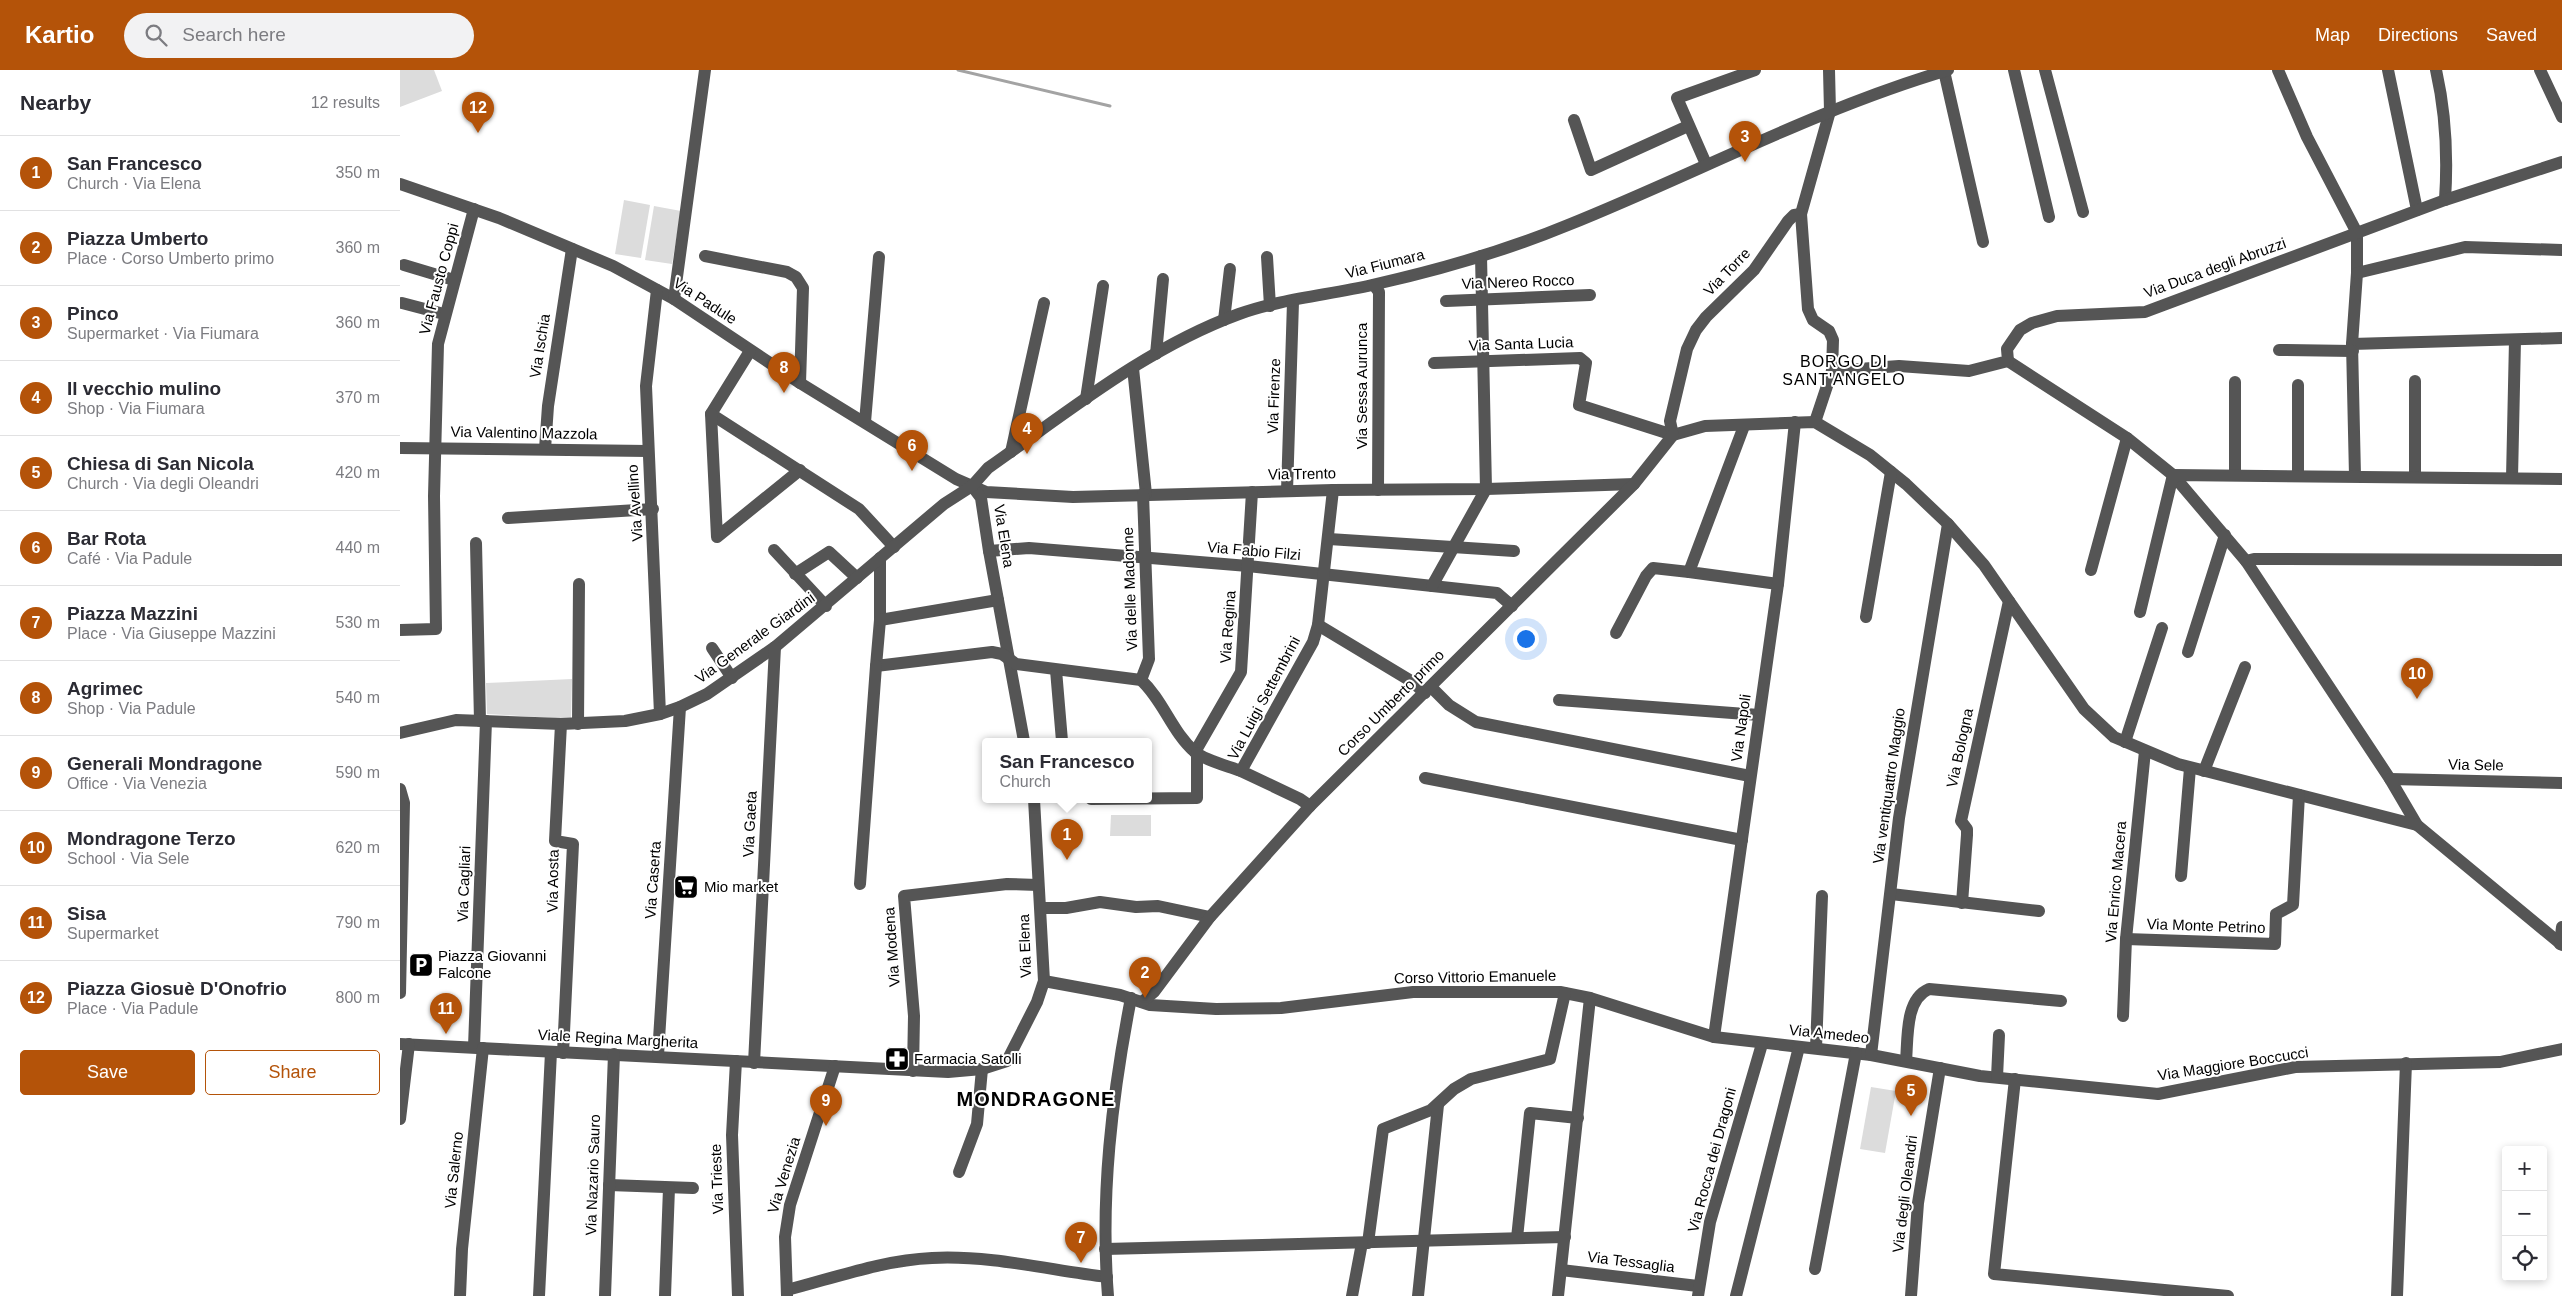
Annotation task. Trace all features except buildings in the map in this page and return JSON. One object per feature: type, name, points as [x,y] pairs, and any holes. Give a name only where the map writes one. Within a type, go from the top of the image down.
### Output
[{"type":"street","points":[[674,300],[706,70]]},
{"type":"street","points":[[1706,164],[1677,98],[1755,70]]},
{"type":"street","points":[[1815,422],[1832,371],[1832,334],[1813,320],[1808,310],[1802,214],[1830,111],[1829,70]]},
{"type":"street","points":[[2014,70],[2049,217]]},
{"type":"street","points":[[2045,70],[2083,212]]},
{"type":"street","points":[[2278,70],[2307,137],[2357,233],[2357,273],[2352,347],[2355,476]]},
{"type":"street","points":[[2388,70],[2417,210]]},
{"type":"street","points":[[2436,70],[2444,105],[2448,155],[2445,200]]},
{"type":"street","points":[[2540,70],[2562,117]]},
{"type":"street","points":[[1946,71],[1983,242]]},
{"type":"street","name":"Via Fiumara","points":[[972,486],[988,468],[1133,368],[1156,354],[1224,320],[1270,306],[1374,284],[1481,256],[1568,225],[1830,111],[1946,71]]},
{"type":"street","points":[[1574,120],[1591,170],[1688,126]]},
{"type":"street","name":"Via Duca degli Abruzzi","points":[[2008,361],[2007,349],[2020,330],[2032,323],[2057,316],[2145,312],[2417,210],[2562,162]]},
{"type":"street","name":"Via Padule","points":[[400,184],[474,209],[572,249],[596,256],[674,300],[800,383],[956,479],[972,486]]},
{"type":"street","name":"Via Fausto Coppi","points":[[400,630],[436,629],[435,448],[438,344],[444,314],[474,209]]},
{"type":"street","name":"Via Torre","points":[[1673,434],[1670,421],[1686,348],[1696,330],[1706,316],[1754,270],[1788,221],[1794,215],[1802,214]]},
{"type":"street","points":[[2357,273],[2465,247],[2562,250]]},
{"type":"street","name":"Via Ischia","points":[[545,449],[548,406],[572,249]]},
{"type":"street","points":[[705,256],[787,272],[800,282],[803,288],[800,383]]},
{"type":"street","points":[[1432,586],[1486,489],[1481,256]]},
{"type":"street","points":[[865,422],[879,257]]},
{"type":"street","points":[[1267,257],[1270,306]]},
{"type":"street","points":[[404,265],[454,280]]},
{"type":"street","points":[[1224,320],[1230,269]]},
{"type":"street","points":[[1156,354],[1164,279]]},
{"type":"street","name":"Via Sessa Aurunca","points":[[1374,284],[1379,292],[1378,490]]},
{"type":"street","points":[[1086,399],[1103,286]]},
{"type":"street","name":"Via Avellino","points":[[657,290],[646,386],[660,714]]},
{"type":"street","name":"Via Nereo Rocco","points":[[1446,301],[1590,296]]},
{"type":"street","points":[[402,302],[444,314]]},
{"type":"street","name":"Via Firenze","points":[[1287,491],[1293,302]]},
{"type":"street","points":[[1011,452],[1044,303]]},
{"type":"street","points":[[2278,350],[2562,338]]},
{"type":"street","points":[[2512,478],[2515,340]]},
{"type":"street","points":[[750,351],[711,414],[718,538],[800,470]]},
{"type":"street","name":"Via Santa Lucia","points":[[1434,363],[1584,359],[1586,363],[1579,405],[1673,434]]},
{"type":"street","points":[[1832,371],[1899,366],[1969,371],[2008,361],[2127,438],[2173,475],[2226,535],[2246,561],[2390,779],[2416,825],[2561,945]]},
{"type":"street","name":"Via delle Madonne","points":[[1133,368],[1144,494],[1149,659],[1142,680]]},
{"type":"street","points":[[2415,381],[2415,476]]},
{"type":"street","points":[[2235,474],[2236,382]]},
{"type":"street","points":[[2298,385],[2298,475]]},
{"type":"street","points":[[711,414],[859,509],[894,547]]},
{"type":"street","name":"Via Napoli","points":[[1714,1037],[1778,584],[1795,422]]},
{"type":"street","points":[[1673,434],[1705,426],[1815,422],[1845,439],[1891,472],[1948,524],[1984,565],[2084,709],[2107,731],[2145,751],[2190,768],[2416,825]]},
{"type":"street","points":[[1689,572],[1744,426]]},
{"type":"street","name":"Corso Umberto primo","points":[[1136,1000],[1154,992],[1210,917],[1310,806],[1634,484],[1673,434]]},
{"type":"street","points":[[2091,570],[2127,438]]},
{"type":"street","name":"Via Valentino Mazzola","points":[[400,448],[648,451]]},
{"type":"street","points":[[1866,617],[1891,472]]},
{"type":"street","points":[[2173,475],[2562,478]]},
{"type":"street","points":[[2140,612],[2173,475]]},
{"type":"street","name":"Via Trento","points":[[972,486],[986,492],[1073,497],[1333,490],[1486,489],[1634,484]]},
{"type":"street","name":"Via Generale Giardini","points":[[400,733],[456,720],[561,724],[624,721],[660,714],[680,707],[707,694],[775,647],[826,606],[944,504],[972,486]]},
{"type":"street","name":"Via Elena","points":[[972,486],[981,498],[988,551],[1023,738]]},
{"type":"street","name":"Via Luigi Settembrini","points":[[1310,806],[1300,799],[1241,771],[1313,642],[1318,625],[1325,574],[1333,490]]},
{"type":"street","name":"Via Regina","points":[[1196,753],[1241,672],[1252,492]]},
{"type":"street","points":[[508,518],[652,509]]},
{"type":"street","name":"Via ventiquattro Maggio","points":[[1871,1055],[1899,818],[1948,524]]},
{"type":"street","points":[[2188,652],[2226,535]]},
{"type":"street","points":[[1329,539],[1514,551]]},
{"type":"street","name":"Via Cagliari","points":[[476,543],[483,721],[478,1048]]},
{"type":"street","name":"Via Fabio Filzi","points":[[988,551],[1030,548],[1325,574],[1497,593],[1512,606]]},
{"type":"street","points":[[774,550],[826,606]]},
{"type":"street","points":[[795,574],[829,552],[857,578]]},
{"type":"street","points":[[860,884],[880,620],[880,558]]},
{"type":"street","points":[[2246,561],[2254,558],[2562,560]]},
{"type":"street","points":[[1616,633],[1646,576],[1654,568],[1778,584]]},
{"type":"street","points":[[578,724],[579,584]]},
{"type":"street","points":[[880,620],[998,600]]},
{"type":"street","name":"Via Bologna","points":[[1962,903],[1967,829],[1961,821],[2009,601]]},
{"type":"street","name":"Via Luigi Settembrini","points":[[1318,625],[1428,690],[1476,722],[1750,776]]},
{"type":"street","points":[[2125,742],[2162,628]]},
{"type":"street","name":"Via Gaeta","points":[[754,1063],[775,647]]},
{"type":"street","points":[[712,648],[732,678]]},
{"type":"street","points":[[876,666],[992,652],[1002,654],[1016,664],[1142,680],[1196,753],[1241,771]]},
{"type":"street","points":[[2204,771],[2245,667]]},
{"type":"street","points":[[1056,670],[1062,738]]},
{"type":"street","points":[[1559,700],[1759,714]]},
{"type":"street","name":"Via Caserta","points":[[658,1055],[680,707]]},
{"type":"street","name":"Via Aosta","points":[[557,1052],[573,844],[555,841],[561,724]]},
{"type":"street","name":"Via Enrico Macera","points":[[2123,1016],[2126,939],[2145,751]]},
{"type":"street","points":[[1152,798],[1197,798],[1196,753]]},
{"type":"street","points":[[2181,876],[2190,768]]},
{"type":"street","points":[[1425,778],[1742,840]]},
{"type":"street","name":"Via Sele","points":[[2390,779],[2562,783]]},
{"type":"street","points":[[400,789],[404,803],[400,993]]},
{"type":"street","name":"Via Monte Petrino","points":[[2126,939],[2275,944],[2276,914],[2293,905],[2299,795]]},
{"type":"street","name":"Via Elena","points":[[835,1066],[948,1072],[982,1069],[1007,1060],[1037,1002],[1044,981],[1034,803]]},
{"type":"street","name":"Via Modena","points":[[913,1070],[914,1016],[904,896],[1007,884],[1038,885]]},
{"type":"street","points":[[1891,894],[2039,910]]},
{"type":"street","points":[[1816,1048],[1822,896]]},
{"type":"street","points":[[1040,908],[1066,908],[1091,902],[1100,902],[1136,907],[1158,906],[1210,917]]},
{"type":"street","points":[[2561,945],[2562,927]]},
{"type":"street","name":"Corso Vittorio Emanuele","points":[[1044,981],[1136,1000],[1150,1005],[1254,1009],[1281,1008],[1413,992],[1565,993],[1590,998],[1714,1037]]},
{"type":"street","points":[[1906,1061],[1911,1010],[1922,992],[1929,988],[2061,1001]]},
{"type":"street","points":[[1352,1296],[1365,1243],[1383,1129],[1420,1115],[1438,1105],[1454,1088],[1471,1079],[1550,1059],[1565,993]]},
{"type":"street","points":[[1558,1296],[1590,998]]},
{"type":"street","points":[[1108,1296],[1105,1249],[1107,1153],[1117,1073],[1136,1000]]},
{"type":"street","points":[[1997,1077],[1999,1035]]},
{"type":"street","name":"Via Amedeo","points":[[1714,1037],[1871,1055],[1940,1068]]},
{"type":"street","points":[[400,1119],[405,1044]]},
{"type":"street","name":"Viale Regina Margherita","points":[[405,1044],[658,1055],[754,1063],[835,1066]]},
{"type":"street","name":"Via Rocca dei Dragoni","points":[[1698,1291],[1714,1206],[1762,1044]]},
{"type":"street","points":[[1736,1296],[1799,1047]]},
{"type":"street","name":"Via Salerno","points":[[460,1296],[478,1048]]},
{"type":"street","name":"Via Maggiore Boccucci","points":[[1940,1068],[1997,1077],[2158,1094],[2295,1067],[2500,1062],[2562,1049]]},
{"type":"street","points":[[539,1296],[557,1052]]},
{"type":"street","points":[[1815,1269],[1856,1053]]},
{"type":"street","name":"Via Nazario Sauro","points":[[605,1296],[614,1054]]},
{"type":"street","name":"Via Trieste","points":[[736,1061],[732,1134],[738,1296]]},
{"type":"street","points":[[2397,1296],[2406,1063]]},
{"type":"street","name":"Via Venezia","points":[[787,1293],[785,1237],[790,1205],[835,1066]]},
{"type":"street","name":"Via degli Oleandri","points":[[1911,1296],[1918,1203],[1940,1068]]},
{"type":"street","points":[[959,1172],[977,1124],[982,1069]]},
{"type":"street","points":[[2015,1079],[1994,1274],[2228,1296]]},
{"type":"street","points":[[1418,1296],[1438,1105]]},
{"type":"street","points":[[1517,1238],[1530,1113],[1578,1118]]},
{"type":"street","points":[[609,1185],[693,1188]]},
{"type":"street","points":[[665,1296],[669,1188]]},
{"type":"street","points":[[1105,1249],[1564,1237]]},
{"type":"street","points":[[787,1293],[883,1265],[931,1258],[981,1258],[1060,1272],[1107,1277]]},
{"type":"street","name":"Via Tessaglia","points":[[1561,1270],[1698,1291]]},
{"type":"shaded area","points":[[400,70],[434,70],[442,91],[400,107]]},
{"type":"shaded area","points":[[624,200],[650,205],[641,258],[615,254]]},
{"type":"shaded area","points":[[654,206],[681,211],[672,264],[645,260]]},
{"type":"shaded area","points":[[572,679],[571,719],[487,714],[486,683]]},
{"type":"shaded area","points":[[1111,815],[1151,815],[1151,836],[1110,836]]},
{"type":"shaded area","points":[[1871,1087],[1896,1091],[1885,1153],[1860,1149]]},
{"type":"waterway","points":[[958,70],[1110,106]]},
{"type":"place","name":"Piazza Giosuè D'Onofrio","points":[[478,133]]},
{"type":"place","name":"Pinco","points":[[1745,162]]},
{"type":"place","name":"Agrimec","points":[[784,393]]},
{"type":"place","name":"Il vecchio mulino","points":[[1027,454]]},
{"type":"place","name":"Bar Rota","points":[[912,471]]},
{"type":"place","name":"Mondragone Terzo","points":[[2417,699]]},
{"type":"place","name":"San Francesco","points":[[1067,860]]},
{"type":"place","name":"Mio market","points":[[686,887]]},
{"type":"place","name":"Piazza Giovanni Falcone","points":[[421,965]]},
{"type":"place","name":"Piazza Umberto","points":[[1145,998]]},
{"type":"place","name":"Sisa","points":[[446,1034]]},
{"type":"place","name":"Farmacia Satolli","points":[[897,1059]]},
{"type":"place","name":"Chiesa di San Nicola","points":[[1911,1116]]},
{"type":"place","name":"Generali Mondragone","points":[[826,1126]]},
{"type":"place","name":"Piazza Mazzini","points":[[1081,1263]]},
{"type":"district","name":"BORGO DI SANT'ANGELO","points":[[1844,370]]},
{"type":"district","name":"MONDRAGONE","points":[[1036,1099]]}]
